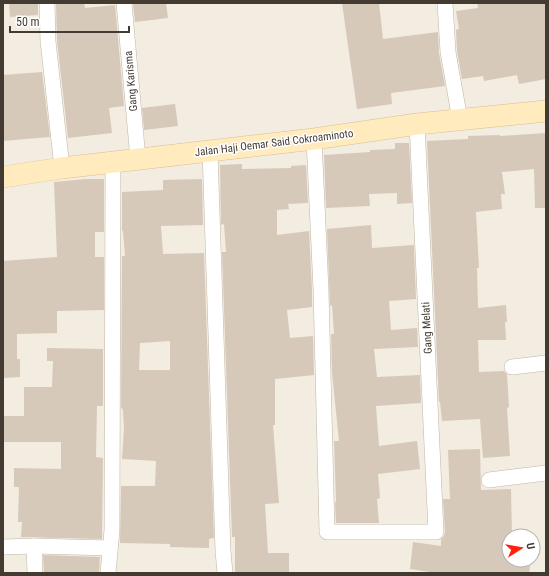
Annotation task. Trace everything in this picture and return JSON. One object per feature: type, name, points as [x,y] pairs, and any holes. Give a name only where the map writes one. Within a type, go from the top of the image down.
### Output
[{"type":"main road","name":"Jalan Haji Oemar Said Cokroaminoto","points":[[3,177],[62,168],[314,138],[417,124],[546,111]]},
{"type":"street","points":[[47,3],[48,41],[62,168]]},
{"type":"street","name":"Gang Karisma","points":[[124,3],[138,159]]},
{"type":"street","points":[[445,3],[448,52],[460,120]]},
{"type":"street","name":"Gang Melati","points":[[314,138],[321,290],[327,532],[436,532],[417,124]]},
{"type":"street","points":[[210,150],[225,573]]},
{"type":"street","points":[[108,573],[112,530],[113,162]]},
{"type":"street","points":[[512,366],[546,363]]},
{"type":"street","points":[[489,480],[546,473]]},
{"type":"street","points":[[3,547],[34,546],[110,548]]},
{"type":"street","points":[[34,546],[35,573]]},
{"type":"building","points":[[9,3],[38,3],[38,15],[10,17]]},
{"type":"building","points":[[84,3],[85,8],[115,5],[124,106],[109,108],[112,133],[68,138],[57,40],[56,4]]},
{"type":"building","points":[[133,3],[166,3],[168,18],[135,22]]},
{"type":"building","points":[[342,3],[379,3],[383,39],[438,32],[439,53],[445,86],[391,93],[392,104],[357,109]]},
{"type":"building","points":[[477,3],[546,3],[546,79],[519,84],[517,75],[484,81],[483,76],[462,79],[457,51],[456,30],[459,29],[456,11],[478,8]]},
{"type":"building","points":[[42,72],[50,137],[3,141],[3,75]]},
{"type":"building","points":[[175,104],[178,126],[144,130],[142,108]]},
{"type":"building","points":[[546,133],[546,208],[535,208],[534,169],[502,172],[505,194],[501,194],[502,209],[476,212],[479,268],[477,268],[478,308],[506,305],[507,322],[505,322],[506,340],[478,340],[479,372],[504,371],[507,374],[509,407],[507,408],[510,456],[483,458],[480,419],[442,421],[439,402],[427,141],[468,139],[468,136],[500,136]]},
{"type":"building","points":[[395,143],[409,143],[412,203],[397,204],[397,193],[369,194],[370,206],[326,208],[324,155],[395,149]]},
{"type":"building","points":[[242,164],[242,169],[291,168],[291,166],[306,165],[308,203],[288,204],[289,209],[277,210],[277,235],[309,231],[312,290],[312,307],[287,310],[290,338],[313,336],[314,375],[275,379],[275,425],[273,425],[279,503],[265,504],[268,553],[289,553],[289,573],[235,573],[235,537],[232,537],[222,252],[226,252],[224,224],[221,225],[220,165]]},
{"type":"building","points":[[104,179],[104,232],[95,232],[95,257],[104,257],[104,310],[57,311],[57,333],[17,334],[17,359],[20,359],[20,377],[3,378],[3,261],[57,257],[54,182]]},
{"type":"building","points":[[202,179],[203,225],[161,226],[163,254],[204,253],[214,538],[209,539],[209,548],[170,547],[170,544],[120,543],[121,486],[155,486],[156,461],[122,459],[124,429],[123,410],[121,407],[122,256],[125,256],[122,231],[122,192],[163,190],[163,180]],"holes":[[[170,341],[170,370],[139,370],[140,343]]]},
{"type":"building","points":[[371,225],[372,248],[414,245],[416,299],[389,301],[391,330],[417,328],[418,347],[374,349],[377,377],[420,375],[421,403],[376,406],[379,446],[417,441],[420,469],[378,474],[380,498],[377,499],[379,523],[336,523],[334,441],[339,441],[332,373],[331,334],[334,334],[332,305],[330,306],[327,229]]},
{"type":"building","points":[[47,348],[103,349],[103,406],[97,406],[96,457],[103,458],[102,539],[21,537],[22,522],[18,522],[19,487],[14,487],[14,468],[61,469],[61,442],[3,442],[4,416],[24,416],[24,387],[52,387],[53,361],[47,361]]},
{"type":"building","points":[[480,449],[481,490],[511,489],[512,528],[501,528],[501,568],[530,568],[529,573],[437,573],[410,569],[413,542],[441,546],[441,539],[445,532],[443,499],[450,499],[448,450]]},
{"type":"building","points":[[43,555],[100,557],[99,573],[44,573]]}]
